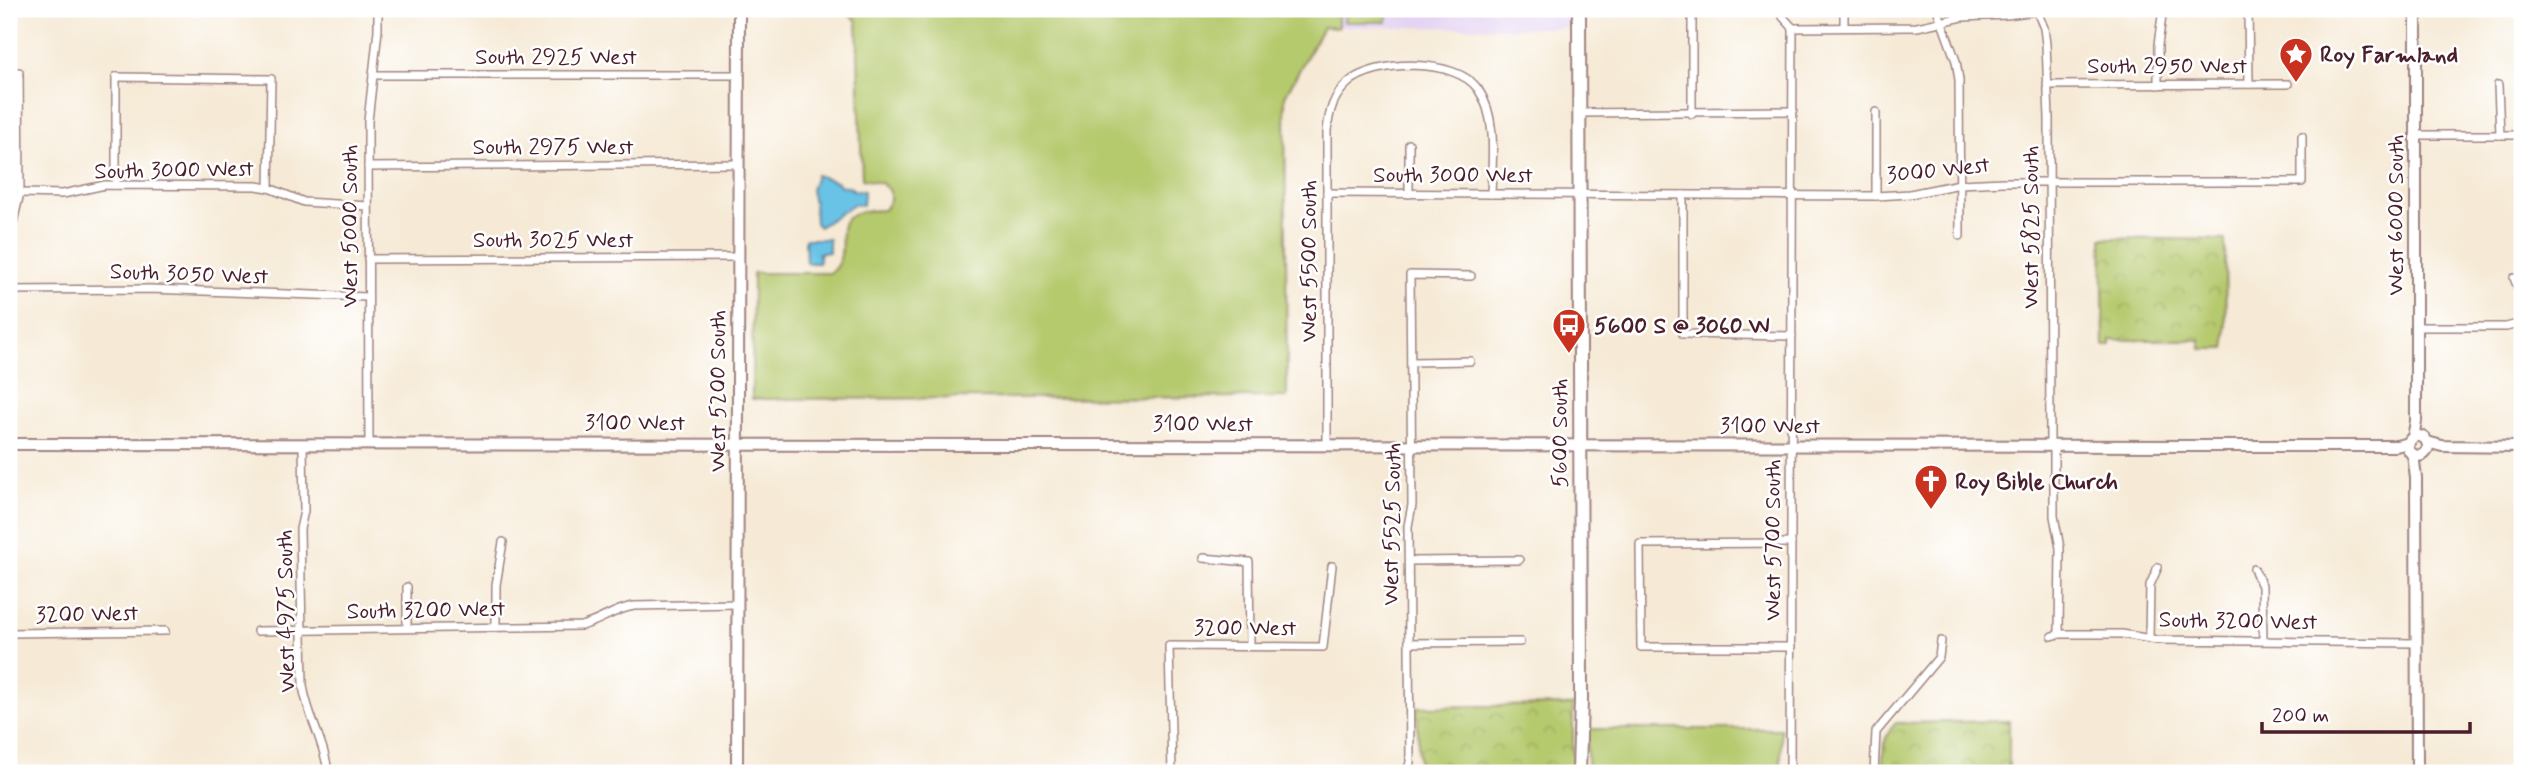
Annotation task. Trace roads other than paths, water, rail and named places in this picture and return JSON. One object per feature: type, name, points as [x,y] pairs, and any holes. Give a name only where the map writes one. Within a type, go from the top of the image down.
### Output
[{"type":"main road","name":"5600 South","points":[[1579,9],[1579,773]]},
{"type":"street","name":"West 5000 South","points":[[369,444],[368,121],[378,9]]},
{"type":"street","name":"West 5200 South","points":[[737,773],[739,9]]},
{"type":"street","points":[[1692,9],[1692,114]]},
{"type":"street","points":[[1844,9],[1844,27]]},
{"type":"street","points":[[1937,9],[1958,70],[1960,236]]},
{"type":"street","points":[[2142,9],[2163,10],[2158,45],[2158,85]]},
{"type":"street","points":[[2248,9],[2249,85]]},
{"type":"street","name":"West 6000 South","points":[[2416,9],[2417,773]]},
{"type":"street","points":[[1783,17],[1793,28],[1917,27],[1962,16],[2006,15],[2037,10]]},
{"type":"street","name":"West 5825 South","points":[[2037,10],[2046,44],[2052,446],[2054,516],[2060,548],[2056,635]]},
{"type":"street","name":"West 5700 South","points":[[1790,773],[1793,28]]},
{"type":"street","name":"West 5500 South","points":[[1327,445],[1327,193],[1329,114],[1335,98],[1348,84],[1370,70],[1385,67],[1431,67],[1462,75],[1479,90],[1490,121],[1491,194]]},
{"type":"street","points":[[9,239],[20,193],[19,72]]},
{"type":"street","points":[[116,185],[114,75],[271,79],[279,72]]},
{"type":"street","name":"South 2925 West","points":[[373,75],[739,75]]},
{"type":"street","points":[[269,188],[271,79]]},
{"type":"street","name":"South 2950 West","points":[[2047,85],[2288,84]]},
{"type":"street","points":[[2498,85],[2500,135]]},
{"type":"street","points":[[1579,113],[1793,111]]},
{"type":"street","points":[[1876,112],[1876,196]]},
{"type":"street","name":"3000 West","points":[[1579,194],[1876,196],[1910,194],[1960,184],[2302,183],[2302,135]]},
{"type":"street","points":[[2416,135],[2522,135]]},
{"type":"street","points":[[1409,144],[1409,194]]},
{"type":"street","name":"South 2975 West","points":[[368,167],[738,164]]},
{"type":"street","name":"South 3000 West","points":[[20,193],[63,194],[116,185],[269,188],[304,202],[368,206]]},
{"type":"street","name":"South 3000 West","points":[[1327,193],[1579,194]]},
{"type":"street","points":[[1683,195],[1683,334],[1792,336]]},
{"type":"street","name":"South 3025 West","points":[[368,259],[738,257]]},
{"type":"street","name":"West 5525 South","points":[[1407,773],[1410,762],[1408,526],[1412,505],[1410,275],[1471,276]]},
{"type":"street","points":[[2514,278],[2522,298]]},
{"type":"street","name":"South 3050 West","points":[[9,290],[150,289],[368,297]]},
{"type":"street","points":[[2416,327],[2506,327],[2522,323]]},
{"type":"street","points":[[1411,362],[1470,361]]},
{"type":"street","name":"3100 West","points":[[9,444],[2417,446]]},
{"type":"street","name":"West 4975 South","points":[[303,444],[304,511],[300,529],[305,702],[320,738],[328,773]]},
{"type":"street","points":[[2417,446],[2522,447]]},
{"type":"street","points":[[496,627],[496,585],[503,542]]},
{"type":"street","points":[[1791,543],[1640,544],[1641,647],[1791,647]]},
{"type":"street","points":[[1203,558],[1249,562],[1250,646]]},
{"type":"street","points":[[1409,561],[1519,560]]},
{"type":"street","name":"3200 West","points":[[1172,773],[1170,646],[1323,647],[1332,566]]},
{"type":"street","points":[[2149,638],[2150,585],[2158,566]]},
{"type":"street","points":[[2254,569],[2262,586],[2263,640]]},
{"type":"street","points":[[407,587],[407,628]]},
{"type":"street","name":"South 3200 West","points":[[257,631],[582,626],[596,622],[618,608],[737,604]]},
{"type":"street","name":"3200 West","points":[[9,634],[165,631]]},
{"type":"street","name":"South 3200 West","points":[[2056,635],[2122,634],[2149,638],[2416,643]]},
{"type":"street","points":[[1874,773],[1876,732],[1939,657],[1941,641]]},
{"type":"street","points":[[1409,643],[1520,642]]},
{"type":"water","points":[[816,175],[852,190],[864,191],[863,205],[854,204],[819,227],[815,223],[811,190]]},
{"type":"water","points":[[805,239],[829,239],[829,252],[819,253],[819,263],[806,263]]},
{"type":"place","name":"Roy Farmland","points":[[2296,84]]},
{"type":"place","name":"5600 S @ 3060 W","points":[[1569,355]]},
{"type":"place","name":"Roy Bible Church","points":[[1931,511]]}]
